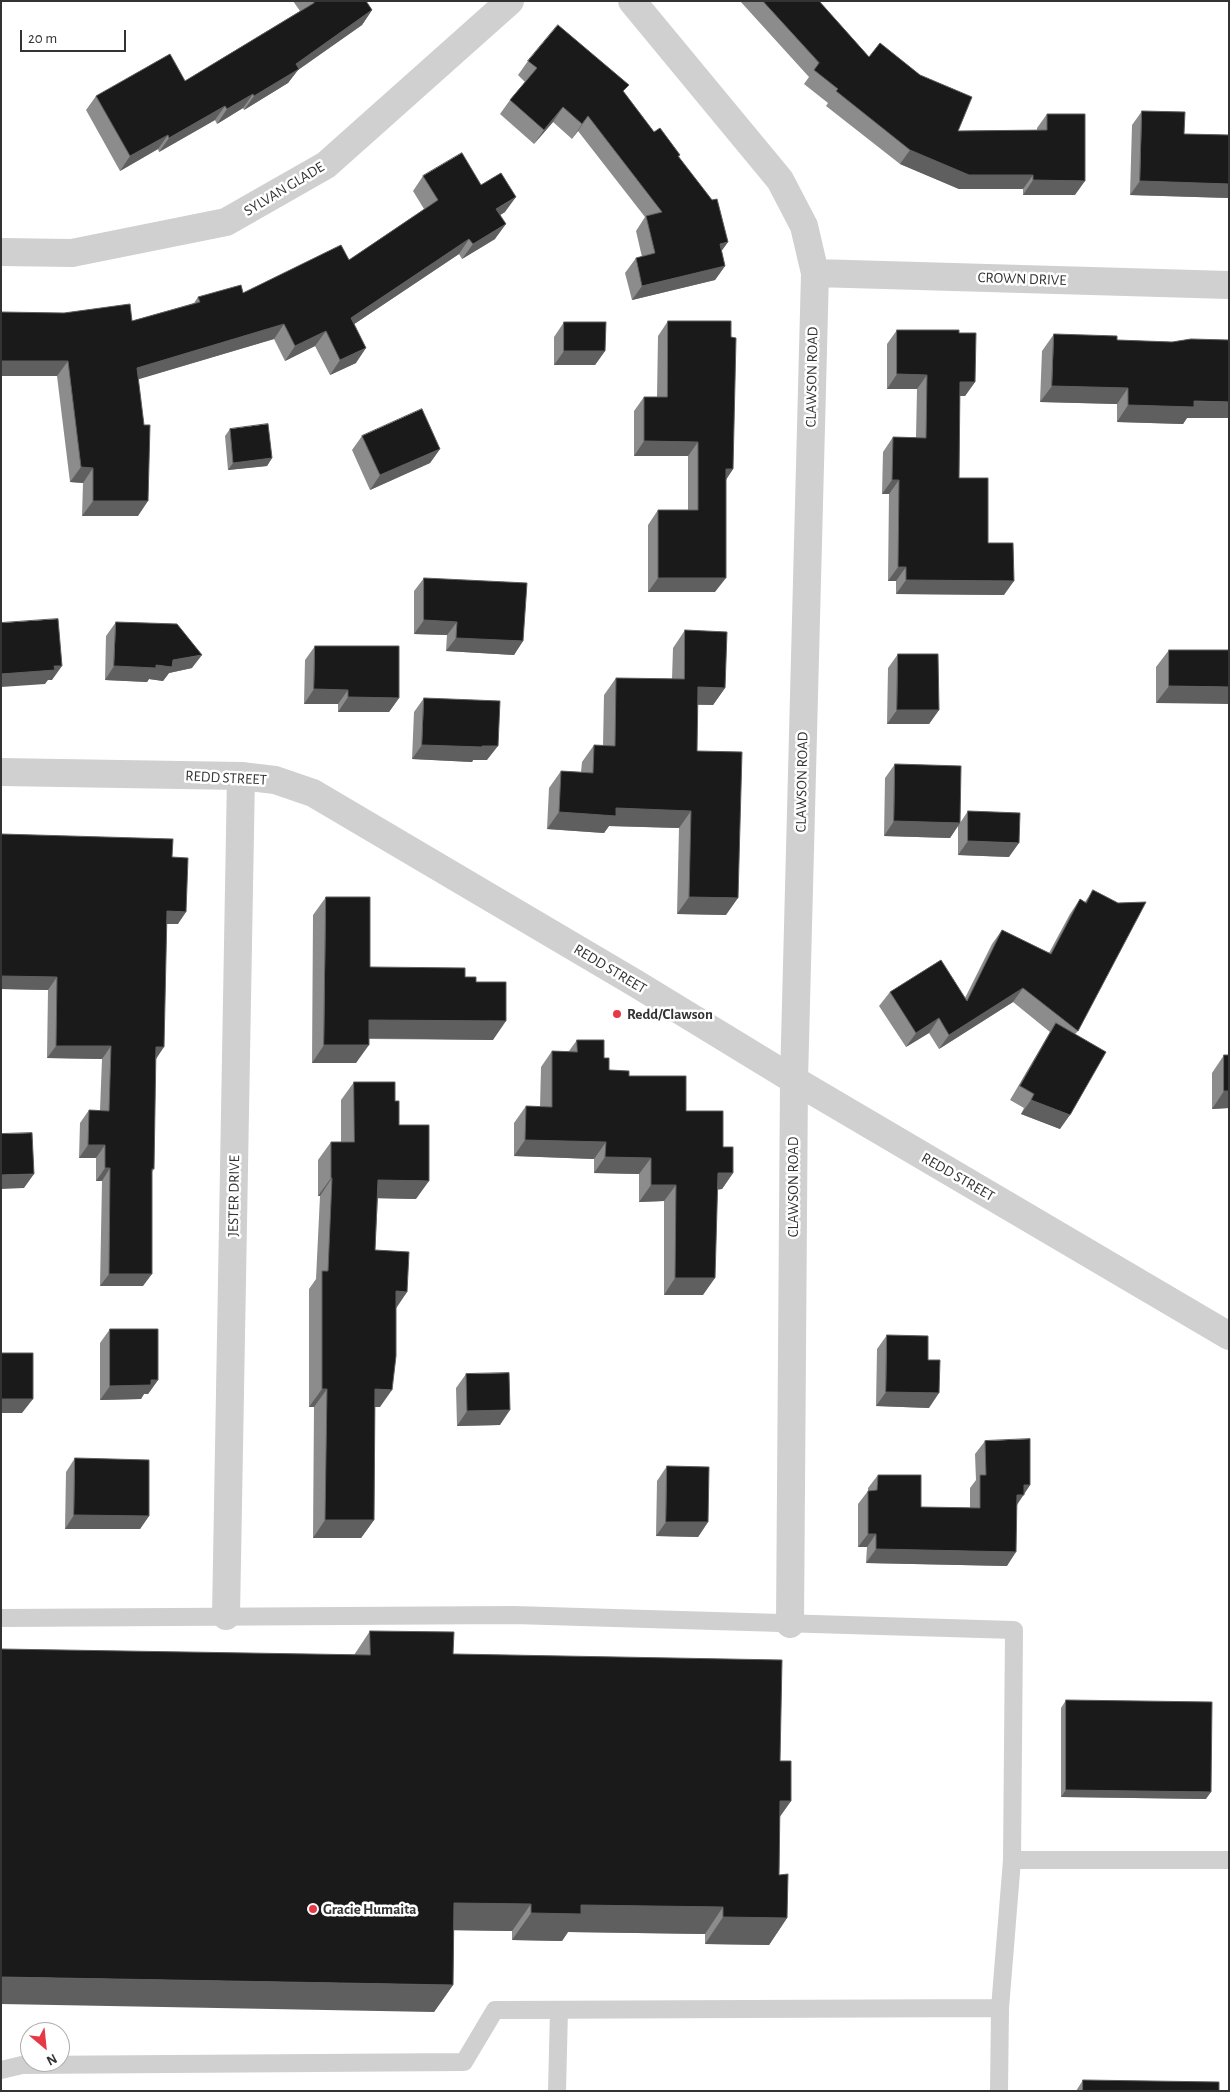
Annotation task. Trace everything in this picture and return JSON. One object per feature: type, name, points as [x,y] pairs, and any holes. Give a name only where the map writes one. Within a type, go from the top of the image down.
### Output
[{"type":"street","name":"SYLVAN GLADE","points":[[1,252],[72,253],[226,222],[326,165],[510,1]]},
{"type":"street","name":"CLAWSON ROAD","points":[[632,1],[780,180],[804,226],[815,273],[794,1080],[790,1624]]},
{"type":"street","name":"CROWN DRIVE","points":[[815,273],[1229,285]]},
{"type":"street","name":"REDD STREET","points":[[1,772],[241,776],[275,780],[313,793],[635,983],[794,1080],[1229,1336]]},
{"type":"street","name":"JESTER DRIVE","points":[[226,1616],[241,776]]},
{"type":"lane","points":[[1,1618],[514,1615],[1014,1630],[1012,1860],[1000,2008],[999,2091]]},
{"type":"lane","points":[[1012,1860],[1229,1860]]},
{"type":"lane","points":[[1,2070],[22,2064],[464,2062],[495,2010],[1000,2008]]},
{"type":"lane","points":[[557,2091],[559,2010]]},
{"type":"building","points":[[313,1],[366,1],[372,10],[296,64],[299,69],[254,96],[253,94],[227,109],[225,106],[169,138],[168,135],[130,156],[96,96],[170,54],[185,81],[314,3]]},
{"type":"building","points":[[763,1],[819,1],[869,57],[880,43],[920,75],[972,97],[958,131],[1047,130],[1047,114],[1085,114],[1085,181],[1033,180],[1033,175],[969,175],[910,150],[836,91],[838,89],[814,70],[819,63]]},
{"type":"building","points":[[558,25],[629,85],[623,91],[654,132],[660,128],[680,155],[678,156],[712,200],[717,199],[728,242],[720,244],[725,266],[642,286],[636,258],[655,253],[646,216],[662,212],[588,116],[582,124],[563,107],[544,130],[510,100],[537,68],[528,61]]},
{"type":"building","points":[[1142,111],[1185,112],[1184,134],[1229,135],[1229,184],[1140,181]]},
{"type":"building","points":[[462,153],[481,185],[501,173],[516,197],[496,209],[506,224],[473,244],[469,239],[351,318],[366,348],[340,360],[326,331],[295,346],[284,324],[137,368],[144,425],[150,425],[148,501],[93,501],[93,468],[81,467],[68,361],[1,361],[1,312],[64,313],[130,304],[132,321],[200,302],[198,297],[241,285],[243,293],[341,245],[349,260],[438,200],[423,176]]},
{"type":"building","points":[[668,321],[731,321],[731,337],[736,338],[733,469],[726,469],[726,578],[658,578],[658,510],[698,510],[698,442],[644,441],[644,397],[667,397]]},
{"type":"building","points":[[564,322],[606,322],[605,351],[564,351]]},
{"type":"building","points":[[897,330],[959,330],[959,333],[976,333],[975,382],[960,382],[959,478],[988,478],[988,543],[1013,543],[1014,581],[906,580],[906,567],[898,567],[899,480],[892,480],[893,437],[926,438],[927,375],[897,374]]},
{"type":"building","points":[[1054,334],[1117,336],[1117,340],[1172,342],[1191,339],[1229,340],[1229,402],[1194,401],[1194,407],[1128,405],[1128,388],[1052,386]]},
{"type":"building","points":[[422,409],[440,449],[380,475],[362,436]]},
{"type":"building","points":[[268,424],[272,458],[233,463],[230,429]]},
{"type":"building","points":[[424,578],[527,583],[523,641],[456,638],[457,622],[424,620]]},
{"type":"building","points":[[58,619],[62,666],[54,666],[55,670],[1,674],[1,623]]},
{"type":"building","points":[[116,622],[177,624],[202,655],[173,660],[172,667],[156,665],[156,668],[114,666]]},
{"type":"building","points":[[685,630],[727,632],[725,688],[698,687],[697,751],[742,752],[738,898],[689,897],[691,811],[616,808],[616,816],[559,812],[561,771],[593,773],[594,745],[615,746],[616,678],[684,679]]},
{"type":"building","points":[[315,646],[399,646],[399,698],[348,697],[348,690],[314,689]]},
{"type":"building","points":[[1169,650],[1229,650],[1229,687],[1169,686]]},
{"type":"building","points":[[898,654],[938,654],[939,710],[897,710]]},
{"type":"building","points":[[424,698],[500,701],[498,746],[422,745]]},
{"type":"building","points":[[895,764],[961,766],[960,823],[894,821]]},
{"type":"building","points":[[968,811],[1020,813],[1019,843],[968,841]]},
{"type":"building","points":[[1,834],[173,839],[172,857],[188,858],[186,912],[167,911],[164,1047],[156,1047],[154,1169],[152,1169],[152,1274],[109,1274],[110,1168],[105,1168],[105,1145],[88,1145],[89,1110],[109,1111],[111,1046],[56,1046],[57,977],[1,976]]},
{"type":"building","points":[[1093,890],[1118,903],[1146,902],[1078,1031],[1023,988],[949,1035],[939,1018],[916,1033],[890,992],[941,960],[967,1001],[1002,930],[1051,954],[1080,899],[1086,903]]},
{"type":"building","points":[[326,897],[370,897],[370,967],[465,968],[465,977],[476,977],[476,982],[506,982],[506,1021],[369,1020],[369,1045],[324,1045]]},
{"type":"building","points":[[1056,1023],[1106,1052],[1070,1115],[1031,1100],[1034,1094],[1020,1086]]},
{"type":"building","points":[[577,1040],[604,1040],[604,1058],[609,1058],[609,1070],[629,1071],[629,1076],[686,1076],[686,1111],[723,1111],[723,1147],[733,1147],[733,1173],[718,1173],[715,1278],[675,1278],[676,1185],[651,1185],[651,1158],[605,1157],[606,1142],[525,1140],[526,1106],[552,1107],[552,1051],[577,1052]]},
{"type":"building","points":[[1224,1055],[1229,1055],[1229,1091],[1224,1091]]},
{"type":"building","points":[[354,1082],[395,1082],[395,1101],[399,1101],[399,1125],[429,1125],[429,1181],[378,1180],[375,1250],[409,1252],[407,1292],[396,1291],[396,1356],[392,1390],[375,1389],[374,1520],[325,1520],[327,1389],[322,1389],[322,1271],[328,1271],[332,1178],[331,1142],[354,1142]]},
{"type":"building","points":[[32,1133],[34,1174],[1,1175],[1,1134]]},
{"type":"building","points":[[110,1329],[158,1329],[158,1380],[151,1380],[151,1385],[110,1386]]},
{"type":"building","points":[[887,1335],[928,1336],[928,1360],[940,1360],[939,1393],[886,1392]]},
{"type":"building","points":[[1,1353],[33,1353],[33,1399],[1,1399]]},
{"type":"building","points":[[509,1373],[510,1410],[467,1411],[466,1374]]},
{"type":"building","points":[[1030,1439],[1030,1485],[1024,1485],[1024,1495],[1017,1495],[1016,1552],[876,1549],[876,1534],[868,1534],[868,1491],[877,1490],[878,1475],[921,1475],[921,1507],[980,1508],[980,1475],[986,1475],[985,1441]]},
{"type":"building","points":[[75,1458],[149,1460],[149,1516],[74,1515]]},
{"type":"building","points":[[667,1466],[709,1467],[708,1522],[666,1522]]},
{"type":"building","points":[[370,1631],[454,1632],[453,1654],[782,1660],[780,1761],[791,1761],[791,1801],[780,1801],[779,1875],[788,1874],[787,1918],[723,1917],[723,1907],[581,1905],[581,1914],[531,1913],[531,1904],[454,1903],[453,1985],[1,1977],[1,1649],[370,1655]]},
{"type":"building","points":[[1066,1700],[1212,1702],[1211,1792],[1066,1790]]},
{"type":"building","points":[[1083,2080],[1219,2082],[1219,2091],[1083,2091]]},
{"type":"place","name":"Redd/Clawson","points":[[617,1014]]},
{"type":"place","name":"Gracie Humaita","points":[[313,1909]]}]
